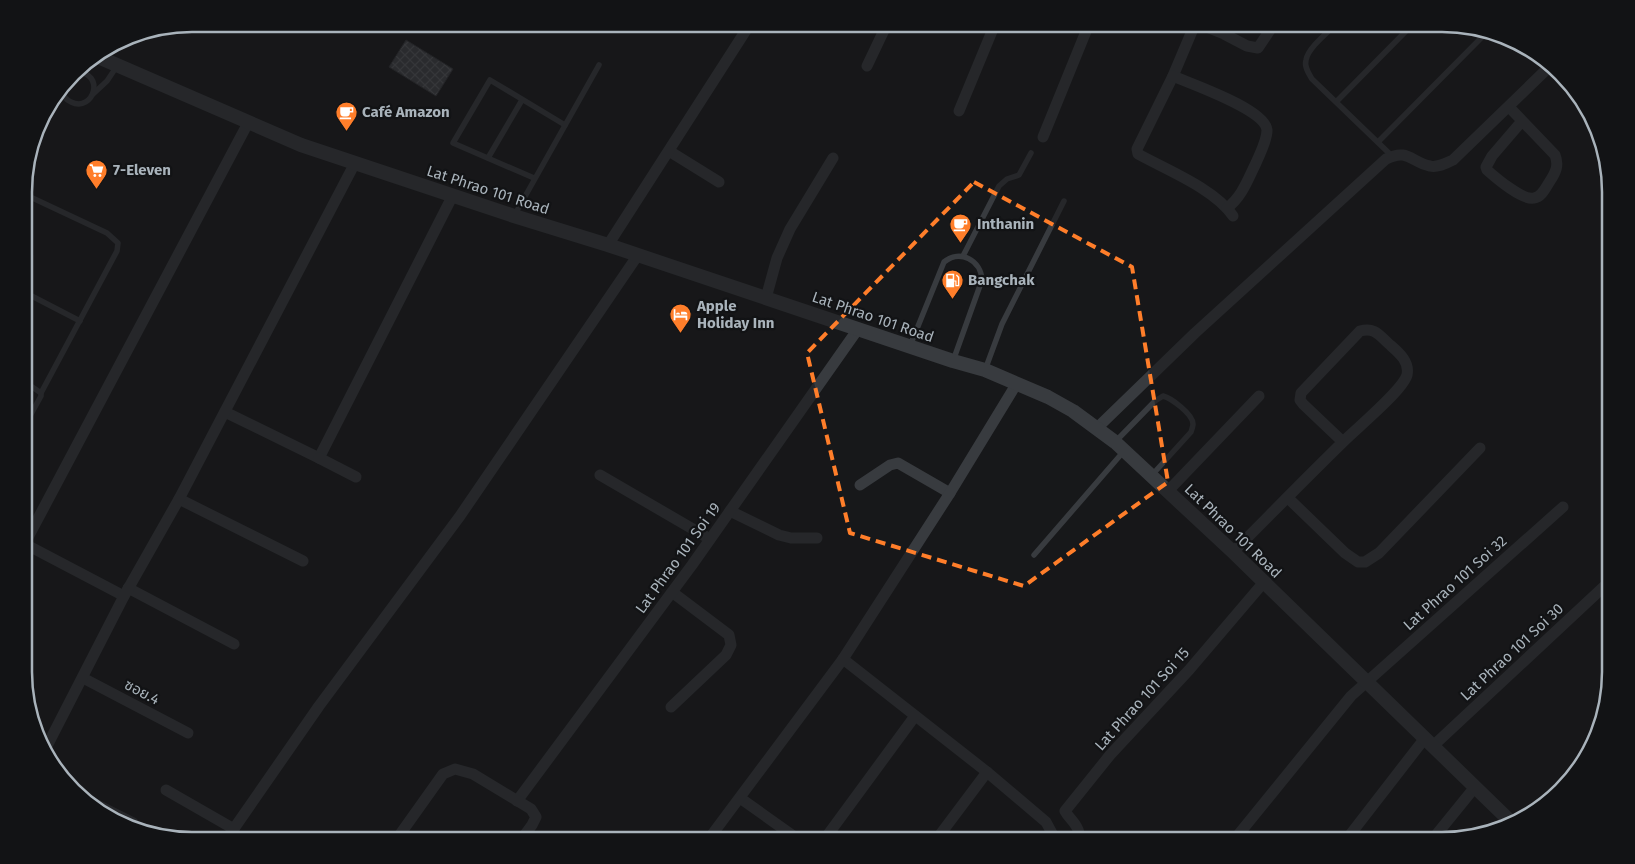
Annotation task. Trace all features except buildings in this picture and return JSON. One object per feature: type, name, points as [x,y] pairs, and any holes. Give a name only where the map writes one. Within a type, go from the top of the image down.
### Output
[{"type":"street","points":[[608,245],[744,33]]},
{"type":"street","points":[[867,66],[883,33]]},
{"type":"street","points":[[959,111],[991,33]]},
{"type":"street","points":[[1043,137],[1085,33]]},
{"type":"street","points":[[1172,76],[1234,101],[1262,120],[1267,130],[1264,145],[1244,188],[1230,212],[1220,200],[1202,188],[1138,154],[1137,150],[1191,33]]},
{"type":"street","points":[[1222,33],[1247,46],[1258,48],[1268,33]]},
{"type":"street","name":"Lat Phrao 101 Road","points":[[103,60],[301,145],[985,370],[1048,397],[1098,428],[1152,475],[1507,818]]},
{"type":"street","points":[[1098,428],[1195,333],[1386,159],[1404,154],[1430,166],[1440,166],[1453,160],[1546,70]]},
{"type":"street","points":[[1508,107],[1522,121],[1555,155],[1557,160],[1558,166],[1553,177],[1540,196],[1533,199],[1527,198],[1507,186],[1487,170],[1486,167],[1492,156],[1522,121]]},
{"type":"street","points":[[33,528],[248,123]]},
{"type":"street","points":[[669,150],[719,182]]},
{"type":"street","points":[[766,298],[777,258],[790,229],[833,158]]},
{"type":"street","points":[[49,742],[126,592],[179,500],[355,163]]},
{"type":"street","points":[[319,458],[453,195]]},
{"type":"street","points":[[234,832],[319,706],[460,516],[638,255]]},
{"type":"street","name":"Lat Phrao 101 Soi 19","points":[[517,801],[672,592],[858,329]]},
{"type":"street","points":[[1233,552],[1342,442],[1396,392],[1406,377],[1408,368],[1403,357],[1376,332],[1369,329],[1360,331],[1302,393],[1300,400],[1342,442]]},
{"type":"street","points":[[714,832],[843,659],[950,493],[1016,383]]},
{"type":"street","points":[[1168,491],[1259,396]]},
{"type":"street","points":[[225,412],[356,477]]},
{"type":"street","points":[[1288,498],[1345,553],[1358,562],[1365,562],[1379,554],[1480,448]]},
{"type":"street","points":[[860,485],[890,465],[898,463],[950,493]]},
{"type":"street","points":[[600,475],[710,539]]},
{"type":"street","points":[[179,500],[303,561]]},
{"type":"street","name":"Lat Phrao 101 Soi 32","points":[[1241,831],[1351,696],[1563,507]]},
{"type":"street","points":[[730,511],[779,535],[791,538],[818,538]]},
{"type":"street","points":[[33,547],[234,644]]},
{"type":"street","name":"Lat Phrao 101 Soi 15","points":[[1078,831],[1077,826],[1065,811],[1110,755],[1189,670],[1264,582]]},
{"type":"street","name":"Lat Phrao 101 Soi 30","points":[[1354,831],[1429,742],[1602,588]]},
{"type":"street","points":[[670,707],[716,665],[731,645],[729,635],[672,592]]},
{"type":"street","points":[[843,659],[987,772],[1046,822],[1052,831]]},
{"type":"street","name":"ซอย.4","points":[[83,678],[188,733]]},
{"type":"street","points":[[830,831],[915,716]]},
{"type":"street","points":[[402,832],[443,774],[455,769],[473,774],[531,808],[536,817],[527,832]]},
{"type":"street","points":[[942,831],[987,772]]},
{"type":"street","points":[[1439,831],[1475,787]]},
{"type":"street","points":[[166,790],[225,832]]},
{"type":"street","points":[[740,798],[786,832]]},
{"type":"lane","points":[[1327,33],[1318,42],[1305,61],[1312,79],[1392,156]]},
{"type":"lane","points":[[1337,101],[1404,33]]},
{"type":"lane","points":[[1378,142],[1482,38]]},
{"type":"lane","points":[[514,216],[599,65]]},
{"type":"lane","points":[[65,96],[75,104],[86,102],[107,81],[117,66]]},
{"type":"lane","points":[[85,74],[92,79],[94,84],[93,94]]},
{"type":"lane","points":[[534,178],[452,143],[490,80],[565,125]]},
{"type":"lane","points":[[488,158],[522,100]]},
{"type":"lane","points":[[963,256],[999,186],[1007,179],[1019,175],[1031,153]]},
{"type":"lane","points":[[33,198],[107,233],[118,243],[118,250],[33,410]]},
{"type":"lane","points":[[985,370],[1002,324],[1064,201]]},
{"type":"lane","points":[[910,346],[944,262],[955,256],[963,256],[980,268],[982,280],[953,361]]},
{"type":"lane","points":[[33,296],[80,320]]},
{"type":"lane","points":[[33,388],[41,393]]},
{"type":"lane","points":[[1034,555],[1155,401],[1163,396],[1168,397],[1184,410],[1192,418],[1194,425],[1191,432],[1152,475]]},
{"type":"highlighted area","points":[[974,182],[1132,267],[1168,482],[1024,586],[850,533],[807,353]]},
{"type":"place","name":"Café Amazon","points":[[346,131]]},
{"type":"place","name":"7-Eleven","points":[[97,189]]},
{"type":"place","name":"Inthanin","points":[[961,243]]},
{"type":"place","name":"Bangchak","points":[[952,299]]},
{"type":"place","name":"Apple Holiday Inn","points":[[681,334]]}]
